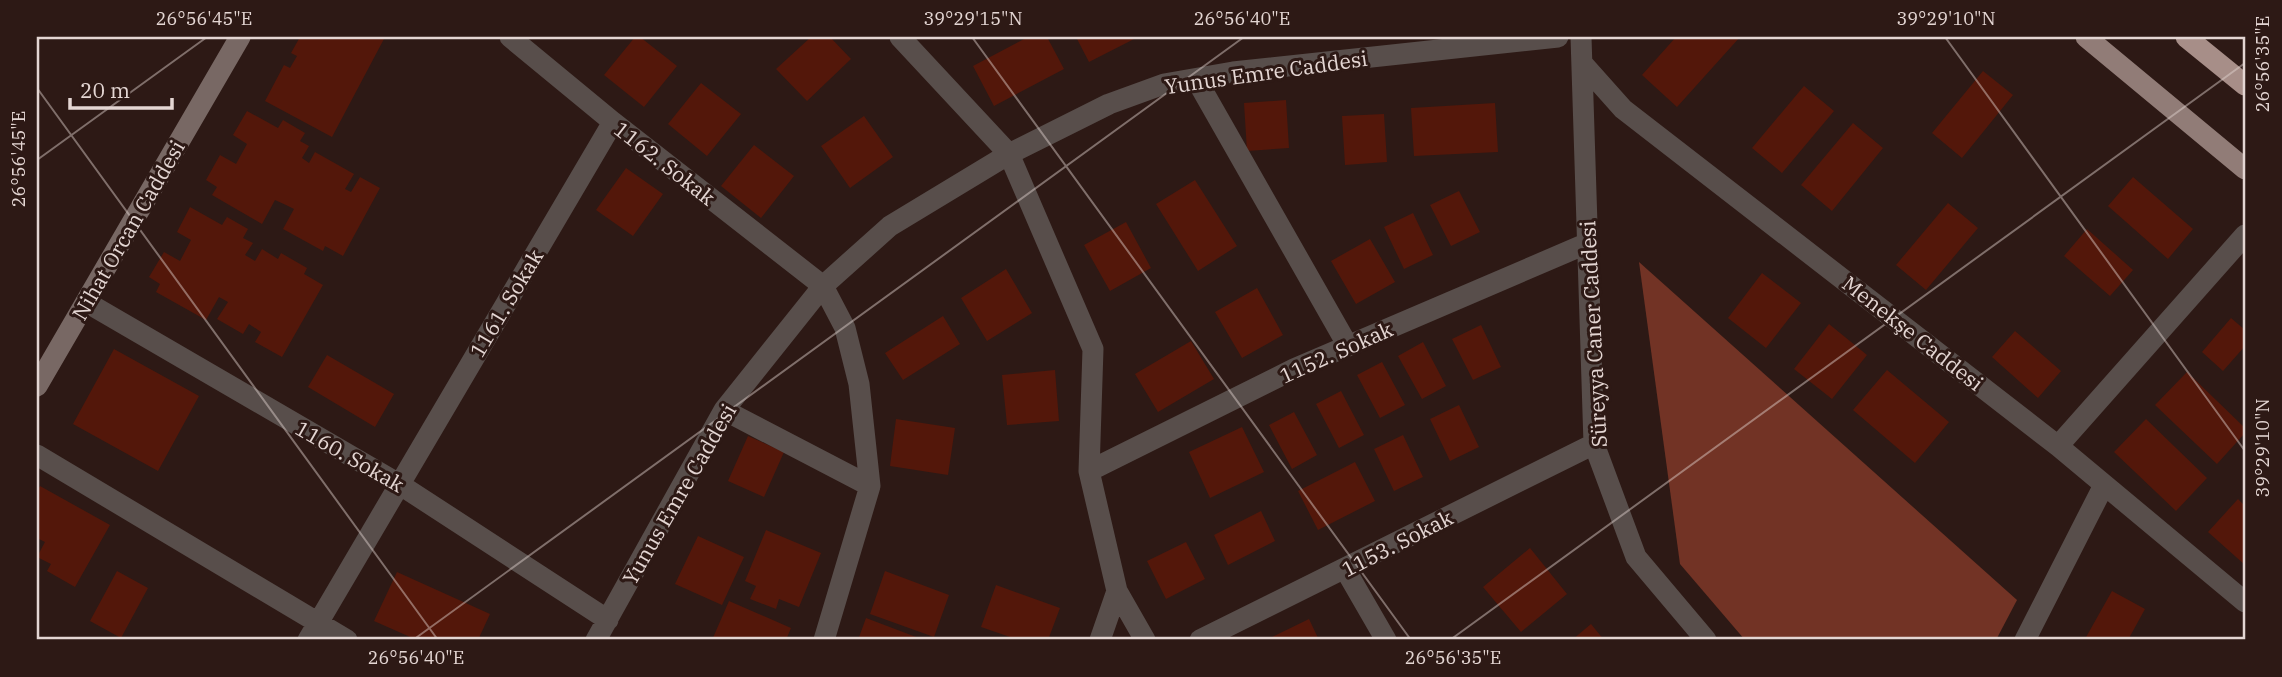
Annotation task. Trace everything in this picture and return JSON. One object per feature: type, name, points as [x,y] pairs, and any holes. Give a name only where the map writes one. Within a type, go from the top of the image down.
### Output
[{"type":"highway","points":[[2186,37],[2245,85]]},
{"type":"main road","name":"Nihat Orcan Caddesi","points":[[37,386],[240,37]]},
{"type":"main road","points":[[2086,37],[2245,169]]},
{"type":"street","name":"1162. Sokak","points":[[510,37],[613,122],[822,286]]},
{"type":"street","points":[[900,37],[1009,154],[1093,349],[1088,471],[1117,591],[1145,640]]},
{"type":"street","name":"Yunus Emre Caddesi","points":[[596,640],[724,410],[822,286],[890,226],[1009,154],[1108,104],[1164,84],[1558,37]]},
{"type":"street","name":"Süreyya Caner Caddesi","points":[[1581,37],[1594,444],[1636,556],[1706,640]]},
{"type":"street","name":"Menekşe Caddesi","points":[[1583,63],[1623,109],[2058,446],[2245,601]]},
{"type":"street","points":[[1196,79],[1348,346]]},
{"type":"street","name":"1161. Sokak","points":[[313,631],[613,122]]},
{"type":"street","points":[[2058,446],[2245,235]]},
{"type":"street","name":"1152. Sokak","points":[[1088,471],[1294,369],[1588,243]]},
{"type":"street","points":[[822,286],[845,328],[859,384],[870,486],[824,640]]},
{"type":"street","name":"1160. Sokak","points":[[86,302],[399,484],[608,620]]},
{"type":"street","points":[[724,410],[870,486]]},
{"type":"street","name":"1153. Sokak","points":[[1200,640],[1594,444]]},
{"type":"street","points":[[37,455],[313,631],[347,640]]},
{"type":"street","points":[[2025,640],[2104,485]]},
{"type":"street","points":[[1345,569],[1386,640]]},
{"type":"street","points":[[1100,640],[1117,591]]},
{"type":"shaded area","points":[[1639,262],[2017,600],[1996,640],[1745,640],[1680,564]]},
{"type":"building","points":[[300,37],[385,37],[332,137],[265,101],[284,65],[290,68],[297,56],[291,53]]},
{"type":"building","points":[[635,37],[640,37],[677,66],[644,107],[604,75]]},
{"type":"building","points":[[811,37],[830,37],[851,59],[807,101],[776,69]]},
{"type":"building","points":[[1028,37],[1047,37],[1064,69],[994,106],[973,66]]},
{"type":"building","points":[[1076,37],[1138,37],[1089,62]]},
{"type":"building","points":[[1676,37],[1740,37],[1677,107],[1642,75]]},
{"type":"building","points":[[1983,71],[2013,95],[1962,158],[1932,133]]},
{"type":"building","points":[[701,83],[741,114],[707,156],[668,124]]},
{"type":"building","points":[[1804,86],[1834,111],[1782,173],[1752,148]]},
{"type":"building","points":[[1286,100],[1289,148],[1247,151],[1244,103]]},
{"type":"building","points":[[1495,103],[1498,152],[1414,156],[1411,108]]},
{"type":"building","points":[[247,111],[278,128],[283,120],[305,133],[300,141],[309,146],[302,158],[309,163],[315,152],[354,174],[345,189],[351,192],[360,177],[380,188],[343,256],[325,246],[323,251],[283,229],[294,209],[286,205],[275,200],[262,224],[212,195],[217,187],[206,180],[220,155],[236,164],[247,144],[233,135]]},
{"type":"building","points":[[1384,114],[1387,162],[1345,165],[1342,116]]},
{"type":"building","points":[[864,116],[893,157],[850,188],[821,146]]},
{"type":"building","points":[[1853,123],[1883,148],[1832,211],[1801,185]]},
{"type":"building","points":[[754,145],[794,176],[761,218],[721,186]]},
{"type":"building","points":[[626,168],[663,194],[633,236],[596,210]]},
{"type":"building","points":[[2133,177],[2193,229],[2168,259],[2108,206]]},
{"type":"building","points":[[1195,180],[1237,246],[1198,271],[1156,204]]},
{"type":"building","points":[[1459,191],[1480,232],[1451,246],[1430,205]]},
{"type":"building","points":[[1948,203],[1978,228],[1926,290],[1896,265]]},
{"type":"building","points":[[190,207],[222,225],[227,217],[248,229],[243,238],[253,243],[245,255],[255,261],[262,249],[278,259],[281,253],[307,268],[304,274],[323,285],[282,357],[255,342],[261,332],[249,324],[243,334],[217,319],[228,302],[219,297],[206,320],[156,292],[160,284],[149,277],[164,252],[180,261],[191,240],[177,232]]},
{"type":"building","points":[[1413,213],[1433,255],[1404,269],[1384,227]]},
{"type":"building","points":[[1126,222],[1151,268],[1110,291],[1084,245]]},
{"type":"building","points":[[2087,229],[2133,270],[2110,296],[2064,256]]},
{"type":"building","points":[[1370,239],[1395,282],[1356,304],[1331,261]]},
{"type":"building","points":[[1006,269],[1032,313],[987,341],[961,298]]},
{"type":"building","points":[[1762,273],[1801,303],[1766,348],[1728,318]]},
{"type":"building","points":[[1257,288],[1283,335],[1242,358],[1215,312]]},
{"type":"building","points":[[943,316],[960,344],[903,380],[885,353]]},
{"type":"building","points":[[2231,318],[2245,330],[2245,346],[2223,371],[2202,352]]},
{"type":"building","points":[[1829,324],[1867,355],[1832,399],[1794,369]]},
{"type":"building","points":[[1481,325],[1501,367],[1473,380],[1452,339]]},
{"type":"building","points":[[2015,331],[2061,371],[2038,398],[1992,357]]},
{"type":"building","points":[[1191,341],[1214,379],[1158,412],[1135,374]]},
{"type":"building","points":[[1423,342],[1446,386],[1422,399],[1398,356]]},
{"type":"building","points":[[114,349],[199,396],[158,471],[73,424]]},
{"type":"building","points":[[327,355],[394,394],[375,427],[308,387]]},
{"type":"building","points":[[1382,362],[1405,405],[1380,418],[1357,375]]},
{"type":"building","points":[[1055,370],[1059,421],[1007,425],[1002,375]]},
{"type":"building","points":[[1887,370],[1949,422],[1915,463],[1853,410]]},
{"type":"building","points":[[2187,372],[2245,428],[2245,433],[2217,464],[2155,405]]},
{"type":"building","points":[[1341,391],[1364,435],[1339,448],[1316,404]]},
{"type":"building","points":[[1459,405],[1479,447],[1450,461],[1430,419]]},
{"type":"building","points":[[1294,412],[1317,455],[1292,469],[1269,425]]},
{"type":"building","points":[[896,419],[955,428],[948,475],[890,466]]},
{"type":"building","points":[[2146,419],[2207,478],[2176,511],[2114,452]]},
{"type":"building","points":[[1242,427],[1264,472],[1210,498],[1189,452]]},
{"type":"building","points":[[1403,435],[1423,477],[1394,491],[1374,449]]},
{"type":"building","points":[[748,436],[784,452],[764,497],[728,481]]},
{"type":"building","points":[[1355,462],[1375,501],[1318,530],[1298,491]]},
{"type":"building","points":[[40,486],[110,525],[75,587],[47,571],[51,564],[37,557],[45,542],[37,538],[37,491]]},
{"type":"building","points":[[2238,499],[2245,506],[2245,565],[2208,532]]},
{"type":"building","points":[[1261,511],[1275,541],[1228,565],[1214,535]]},
{"type":"building","points":[[766,530],[821,553],[799,607],[779,599],[776,609],[750,599],[756,586],[745,581]]},
{"type":"building","points":[[698,536],[744,557],[722,605],[675,584]]},
{"type":"building","points":[[1186,542],[1205,579],[1166,599],[1147,561]]},
{"type":"building","points":[[1530,548],[1567,594],[1521,632],[1483,587]]},
{"type":"building","points":[[117,571],[148,588],[121,638],[90,621]]},
{"type":"building","points":[[885,571],[949,595],[934,637],[870,614]]},
{"type":"building","points":[[397,572],[490,614],[478,640],[417,640],[374,621]]},
{"type":"building","points":[[996,585],[1060,608],[1048,640],[1019,640],[981,627]]},
{"type":"building","points":[[2112,591],[2145,609],[2128,640],[2085,639]]},
{"type":"building","points":[[729,601],[791,628],[786,640],[712,640]]},
{"type":"building","points":[[866,618],[924,640],[858,640]]},
{"type":"building","points":[[1309,619],[1319,640],[1266,640]]},
{"type":"building","points":[[1591,624],[1604,640],[1572,640]]}]
